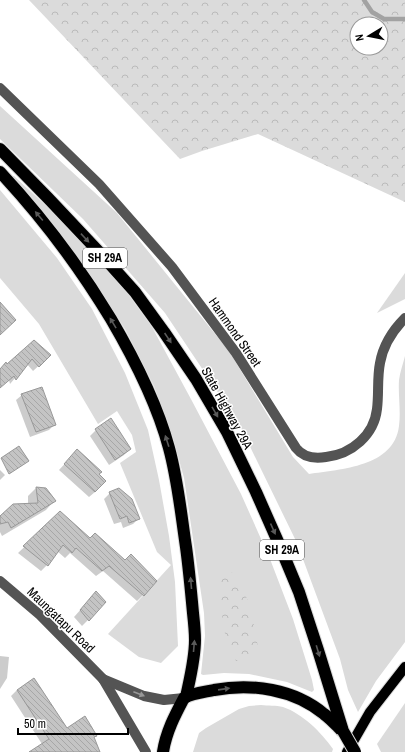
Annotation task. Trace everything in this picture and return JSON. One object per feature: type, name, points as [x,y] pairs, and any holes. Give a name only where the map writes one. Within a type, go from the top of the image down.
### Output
[{"type":"highway","name":"State Highway 29A","points":[[0,149],[54,204],[135,292],[204,392],[227,432],[256,492],[299,592],[343,731]]},
{"type":"highway","name":"SH 29A","points":[[0,172],[47,226],[74,262],[98,298],[123,339],[144,380],[159,417],[169,448],[176,478],[190,574],[195,640],[192,670],[185,697],[168,733],[163,752]]},
{"type":"highway","name":"SH 29A","points":[[185,697],[223,688],[254,687],[284,693],[298,698],[324,714],[343,731],[356,752]]},
{"type":"main road","points":[[346,752],[370,712],[405,667]]},
{"type":"street","name":"Hammond Street","points":[[0,88],[99,184],[172,267],[236,353],[296,448],[302,454],[312,458],[334,456],[352,448],[367,435],[374,423],[377,410],[378,373],[383,351],[395,330],[405,318]]},
{"type":"street","name":"Maungatapu Road","points":[[0,581],[40,615],[103,679],[146,752]]},
{"type":"street","name":"Maungatapu Road","points":[[103,679],[144,696],[164,700],[185,697]]},
{"type":"green space","points":[[29,0],[405,0],[405,202],[258,134],[180,159]]},
{"type":"green space","points":[[0,106],[117,213],[229,351],[293,457],[309,474],[364,464],[377,458],[387,450],[395,440],[399,426],[399,380],[405,356],[405,642],[376,681],[358,712],[348,690],[340,659],[297,543],[239,424],[165,313],[83,219],[0,139]]},
{"type":"green space","points":[[12,176],[14,176],[55,214],[93,254],[128,294],[152,327],[241,494],[270,559],[293,619],[312,680],[314,690],[312,692],[287,682],[249,674],[201,674],[205,636],[204,613],[184,478],[173,438],[154,386],[125,329],[82,263],[37,205]]},
{"type":"green space","points":[[0,190],[57,258],[92,309],[125,373],[148,430],[169,536],[175,582],[178,646],[161,663],[139,657],[108,634],[171,565],[157,552],[120,463],[136,452],[132,435],[117,411],[98,424],[39,324],[0,278]]},
{"type":"green space","points":[[405,273],[405,299],[377,313]]},
{"type":"green space","points":[[223,569],[235,574],[249,603],[258,648],[249,658],[236,661],[229,648],[224,630],[218,584]]},
{"type":"green space","points":[[405,703],[405,752],[381,752],[377,744]]},
{"type":"green space","points":[[261,705],[283,707],[298,714],[323,736],[333,749],[332,752],[193,752],[199,733],[206,728],[239,709]]},
{"type":"building","points":[[0,302],[16,320],[0,335]]},
{"type":"building","points":[[34,340],[51,355],[39,367],[32,359],[16,380],[14,376],[0,388],[0,369],[6,362],[7,364]]},
{"type":"building","points":[[42,387],[56,425],[36,432],[21,394]]},
{"type":"building","points":[[111,418],[131,449],[115,460],[95,429]]},
{"type":"building","points":[[19,446],[29,461],[9,474],[1,458]]},
{"type":"building","points":[[77,449],[102,472],[99,474],[106,481],[95,492],[64,464]]},
{"type":"building","points":[[36,487],[46,488],[56,501],[11,528],[8,522],[0,524],[0,516],[13,504],[38,503]]},
{"type":"building","points":[[119,488],[132,499],[140,519],[129,523],[127,516],[120,519],[109,492]]},
{"type":"building","points":[[60,511],[90,538],[95,533],[125,560],[131,554],[157,581],[144,596],[109,566],[102,571],[76,548],[72,553],[63,545],[48,566],[23,546]]},
{"type":"building","points":[[96,591],[106,602],[89,621],[80,610]]},
{"type":"building","points":[[34,678],[67,728],[85,716],[97,736],[94,737],[100,752],[29,752],[49,739],[17,690]]},
{"type":"waterway","points":[[364,0],[372,12],[384,19],[405,19]]}]
